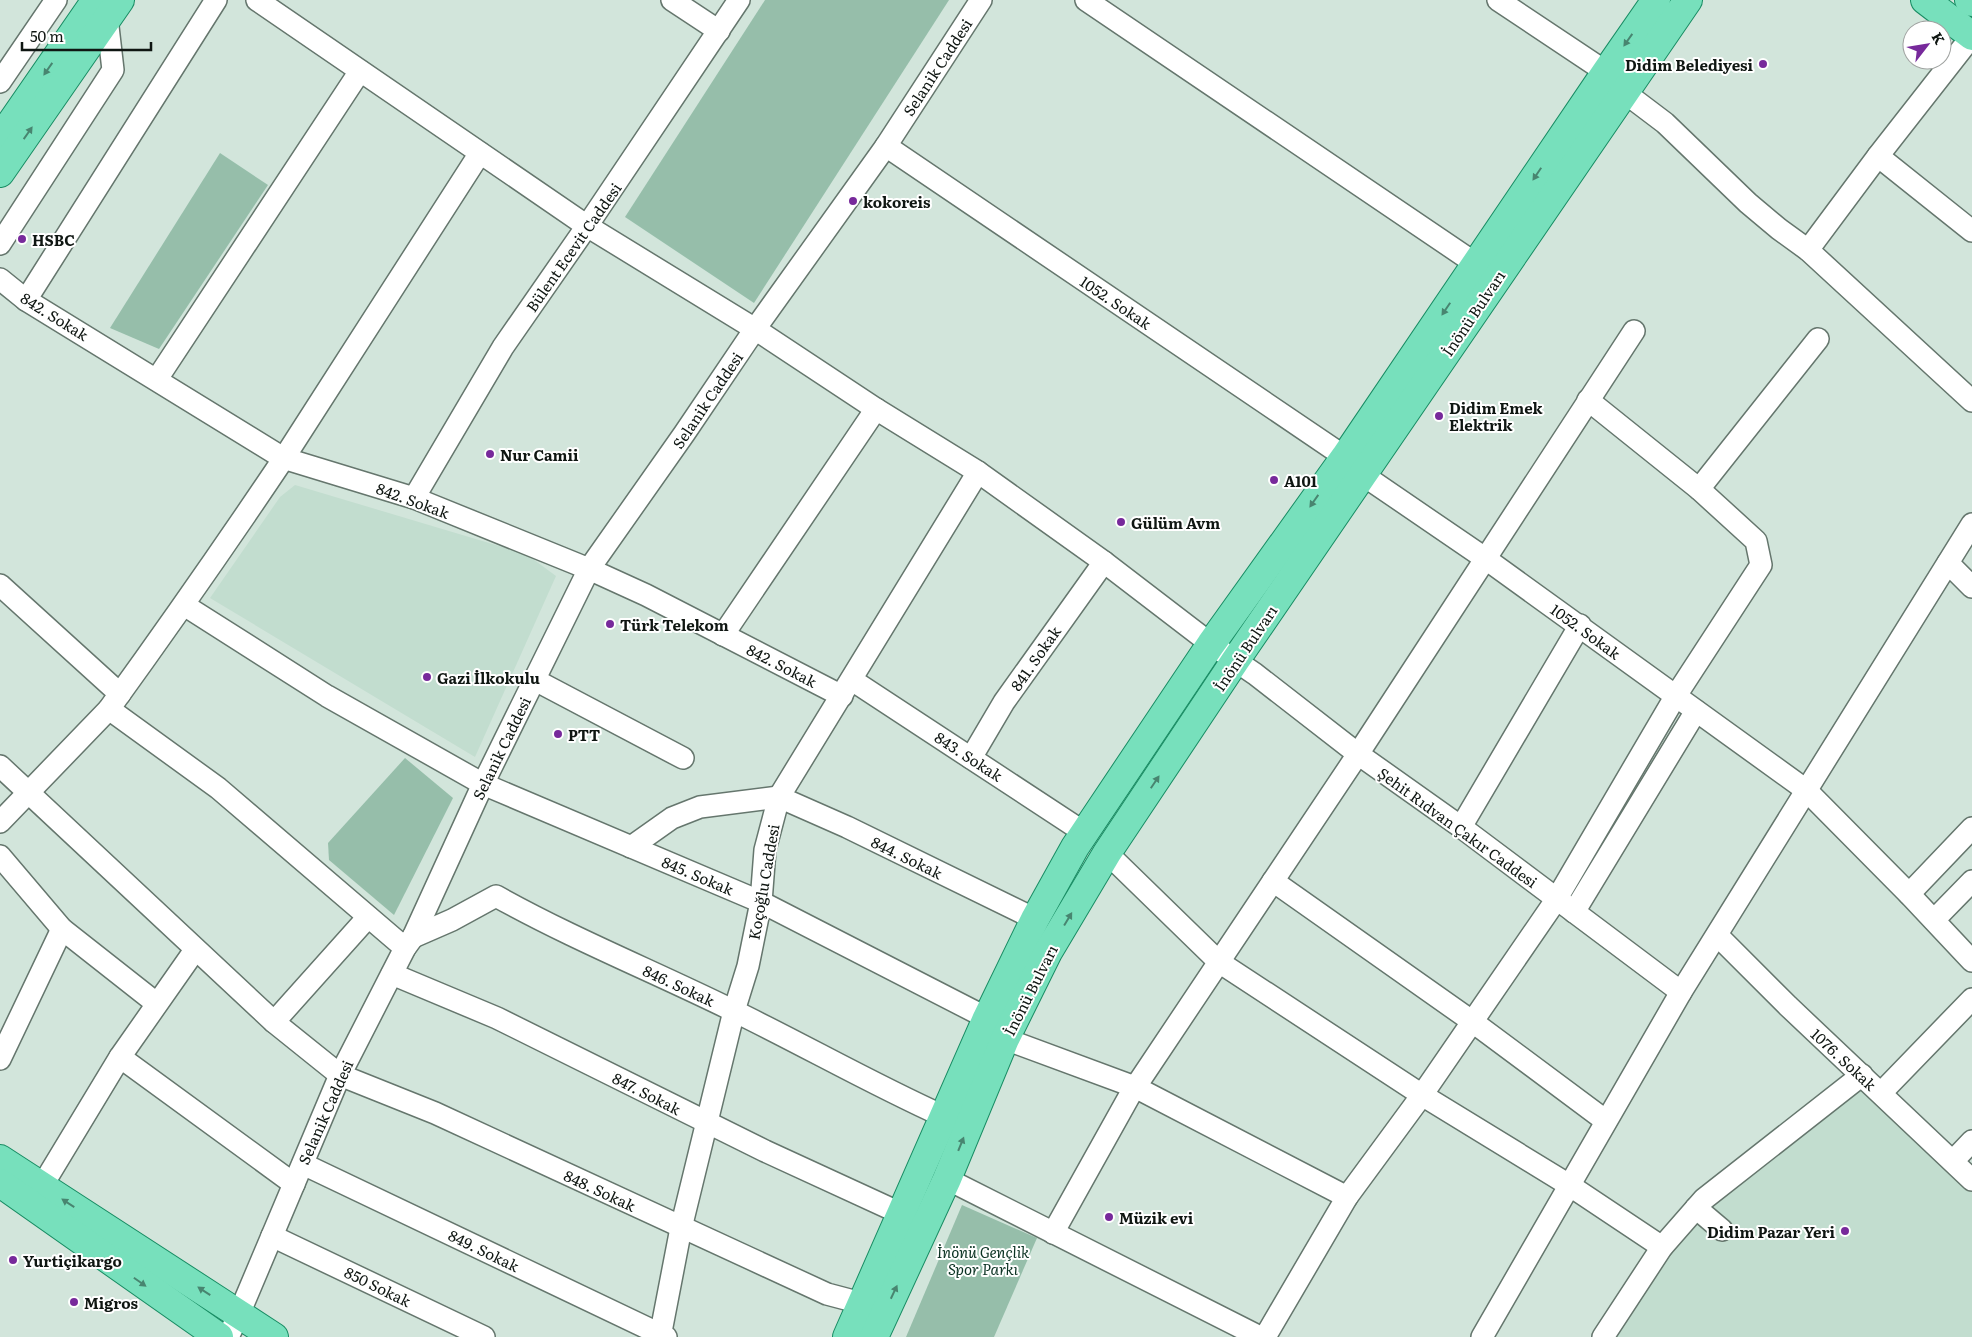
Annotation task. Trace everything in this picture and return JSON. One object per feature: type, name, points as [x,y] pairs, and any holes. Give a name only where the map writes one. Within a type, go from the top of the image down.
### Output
[{"type":"main road","name":"İnönü Bulvarı","points":[[874,1337],[947,1179],[1005,1039],[1048,952],[1107,853],[1235,661],[1476,264],[1656,0]]},
{"type":"main road","name":"İnönü Bulvarı","points":[[847,1337],[987,1018],[1035,919],[1086,833],[1211,644],[1354,466],[1624,92],[1688,0]]},
{"type":"main road","points":[[1925,0],[1972,36]]},
{"type":"main road","points":[[0,139],[107,6]]},
{"type":"main road","points":[[0,173],[107,6]]},
{"type":"main road","points":[[0,1159],[42,1186],[233,1326],[274,1337]]},
{"type":"main road","points":[[1,1188],[218,1337]]},
{"type":"street","points":[[0,82],[56,0]]},
{"type":"street","points":[[26,300],[216,0]]},
{"type":"street","name":"Şehit Rıdvan Çakır Caddesi","points":[[257,0],[587,226],[755,329],[978,472],[1104,562],[1211,644],[1255,674],[1358,754],[1461,827],[1556,900],[1682,992]]},
{"type":"street","points":[[672,0],[719,31]]},
{"type":"street","name":"Bülent Ecevit Caddesi","points":[[414,498],[503,347],[740,0]]},
{"type":"street","name":"Selanik Caddesi","points":[[233,1326],[340,1075],[409,943],[483,784],[589,569],[755,329],[886,146],[981,0]]},
{"type":"street","points":[[1086,0],[1476,264]]},
{"type":"street","points":[[1498,0],[1606,72]]},
{"type":"street","points":[[0,244],[113,70],[107,6]]},
{"type":"street","points":[[1808,250],[1878,156],[1972,36]]},
{"type":"street","points":[[157,379],[360,71]]},
{"type":"street","points":[[1624,92],[1665,123],[1748,203],[1808,250],[1972,401]]},
{"type":"street","name":"1052. Sokak","points":[[886,146],[1354,466],[1580,625],[1806,790],[1972,961]]},
{"type":"street","points":[[0,822],[115,701],[184,605],[283,458],[480,153]]},
{"type":"street","points":[[1878,156],[1972,231]]},
{"type":"street","name":"842. Sokak","points":[[0,279],[26,300],[283,458],[414,498],[589,569],[646,595],[723,635],[847,688]]},
{"type":"street","points":[[1053,1233],[1135,1087],[1358,754],[1634,330]]},
{"type":"street","points":[[1699,488],[1818,339]]},
{"type":"street","points":[[1265,1337],[1347,1197],[1422,1095],[1556,900],[1675,696],[1762,565],[1756,541],[1699,488],[1588,400]]},
{"type":"street","points":[[723,635],[876,408]]},
{"type":"street","name":"Koçoğlu Caddesi","points":[[662,1336],[681,1228],[734,1011],[748,966],[761,902],[765,850],[779,797],[978,472]]},
{"type":"street","points":[[1482,1337],[1682,992],[1972,524]]},
{"type":"street","name":"841. Sokak","points":[[971,758],[1004,702],[1104,562]]},
{"type":"street","points":[[1948,563],[1972,587]]},
{"type":"street","points":[[0,585],[115,701],[368,917],[409,943]]},
{"type":"street","name":"845. Sokak","points":[[184,605],[327,696],[483,784],[761,902],[987,1018]]},
{"type":"street","points":[[1461,827],[1580,625]]},
{"type":"street","points":[[535,680],[683,758]]},
{"type":"street","name":"843. Sokak","points":[[847,688],[971,758],[1086,833]]},
{"type":"street","points":[[1574,912],[1696,711]]},
{"type":"street","name":"848. Sokak","points":[[0,766],[274,1022],[340,1075],[435,1113],[827,1294],[861,1303]]},
{"type":"street","points":[[631,847],[672,818],[700,806],[779,797]]},
{"type":"street","name":"844. Sokak","points":[[779,797],[856,832],[1035,919]]},
{"type":"street","points":[[1909,894],[1972,828]]},
{"type":"street","points":[[1107,853],[1219,962],[1422,1095],[1569,1185],[1662,1246]]},
{"type":"street","points":[[0,856],[62,929],[156,1003]]},
{"type":"street","points":[[1273,881],[1473,1022],[1606,1121]]},
{"type":"street","points":[[1934,920],[1972,881]]},
{"type":"street","name":"846. Sokak","points":[[409,943],[496,896],[539,920],[734,1011],[906,1099],[944,1116]]},
{"type":"street","points":[[274,1022],[368,917]]},
{"type":"street","points":[[0,1059],[62,929]]},
{"type":"street","name":"1076. Sokak","points":[[1718,936],[1788,1006],[1972,1180]]},
{"type":"street","points":[[42,1186],[120,1056],[195,950]]},
{"type":"street","name":"847. Sokak","points":[[392,974],[497,1018],[706,1123],[902,1214]]},
{"type":"street","points":[[1881,1093],[1972,999]]},
{"type":"street","points":[[1005,1039],[1135,1087],[1347,1197]]},
{"type":"street","points":[[120,1056],[294,1184]]},
{"type":"street","points":[[1603,1337],[1662,1246],[1704,1199],[1862,1075]]},
{"type":"street","points":[[1954,1161],[1972,1141]]},
{"type":"street","name":"849. Sokak","points":[[302,1164],[662,1336]]},
{"type":"street","points":[[947,1179],[1260,1337]]},
{"type":"street","points":[[1696,1208],[1722,1230]]},
{"type":"street","name":"850 Sokak","points":[[272,1236],[484,1337]]},
{"type":"shaded area","name":"Gazi İlkokulu","points":[[295,485],[526,554],[556,576],[475,757],[210,598],[280,497]]},
{"type":"shaded area","name":"Didim Pazar Yeri","points":[[1862,1075],[1972,1180],[1972,1337],[1603,1337],[1662,1247]]},
{"type":"green space","points":[[765,0],[949,0],[754,303],[625,217]]},
{"type":"green space","points":[[220,153],[268,185],[159,349],[110,328]]},
{"type":"green space","points":[[405,758],[453,798],[394,915],[329,860],[328,843]]},
{"type":"green space","name":"İnönü Gençlik Spor Parkı","points":[[962,1205],[1037,1238],[994,1337],[906,1337]]},
{"type":"place","name":"Didim Belediyesi","points":[[1763,64]]},
{"type":"place","name":"kokoreis","points":[[853,201]]},
{"type":"place","name":"HSBC","points":[[22,239]]},
{"type":"place","name":"Didim Emek Elektrik","points":[[1439,416]]},
{"type":"place","name":"Nur Camii","points":[[490,454]]},
{"type":"place","name":"A101","points":[[1274,480]]},
{"type":"place","name":"Gülüm Avm","points":[[1121,522]]},
{"type":"place","name":"Türk Telekom","points":[[610,624]]},
{"type":"place","name":"Gazi İlkokulu","points":[[427,677]]},
{"type":"place","name":"PTT","points":[[558,734]]},
{"type":"place","name":"Müzik evi","points":[[1109,1217]]},
{"type":"place","name":"Didim Pazar Yeri","points":[[1845,1231]]},
{"type":"place","name":"Yurtiçikargo","points":[[13,1260]]},
{"type":"place","name":"Migros","points":[[74,1302]]}]
